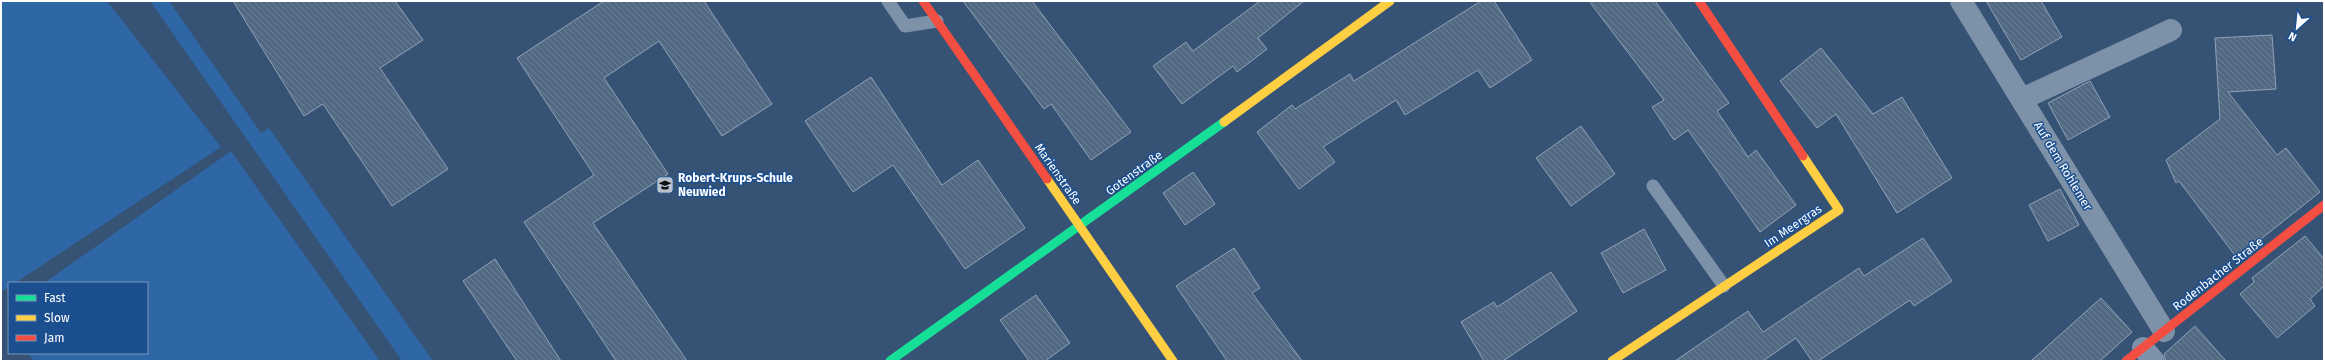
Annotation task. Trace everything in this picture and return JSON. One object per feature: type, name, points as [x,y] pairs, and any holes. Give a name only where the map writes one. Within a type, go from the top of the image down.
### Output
[{"type":"street","name":"Marienstraße","points":[[923,1],[1173,361]]},
{"type":"street","name":"Im Meergras","points":[[1612,361],[1839,210],[1699,1]]},
{"type":"street","name":"Auf dem Rohlemer","points":[[1961,1],[2164,331]]},
{"type":"street","name":"Gotenstraße","points":[[890,361],[1080,227],[1382,3]]},
{"type":"street","points":[[2022,99],[2171,30]]},
{"type":"street","name":"Rodenbacher Straße","points":[[2141,357],[2164,331],[2324,205]]},
{"type":"lane","points":[[888,1],[905,26],[937,21]]},
{"type":"lane","points":[[1653,186],[1724,286]]},
{"type":"shaded area","points":[[1,1],[107,1],[221,147],[17,282],[8,282],[8,288],[1,292]]},
{"type":"shaded area","points":[[150,1],[169,1],[261,133],[269,128],[433,361],[402,361]]},
{"type":"shaded area","points":[[231,151],[380,361],[34,361],[29,354],[148,354],[148,282],[45,282]]},
{"type":"building","points":[[233,1],[395,1],[423,40],[380,68],[448,169],[392,206],[323,104],[304,116]]},
{"type":"building","points":[[604,1],[704,1],[772,104],[722,136],[659,41],[604,78],[668,174],[593,223],[687,361],[616,361],[524,222],[594,175],[517,58]]},
{"type":"building","points":[[963,1],[1032,1],[1131,132],[1091,160],[1051,104],[1044,109]]},
{"type":"building","points":[[1260,1],[1304,1],[1258,38],[1267,49],[1237,72],[1233,66],[1182,104],[1153,66],[1186,42],[1193,51]]},
{"type":"building","points":[[1481,1],[1494,1],[1532,60],[1490,88],[1478,70],[1405,115],[1396,100],[1323,147],[1335,162],[1299,189],[1257,132],[1292,105],[1295,109],[1350,74],[1354,81]]},
{"type":"building","points":[[1589,1],[1655,1],[1729,103],[1717,111],[1748,157],[1756,150],[1796,205],[1760,232],[1688,130],[1674,140],[1652,107],[1664,100]]},
{"type":"building","points":[[1986,1],[2041,1],[2062,37],[2021,60]]},
{"type":"building","points":[[2272,35],[2276,89],[2228,92],[2277,155],[2286,148],[2320,192],[2237,258],[2179,181],[2176,183],[2166,160],[2220,119],[2215,38]]},
{"type":"building","points":[[1821,48],[1873,114],[1902,97],[1952,178],[1897,213],[1836,114],[1817,128],[1780,81]]},
{"type":"building","points":[[871,77],[942,185],[978,160],[1025,228],[965,269],[893,165],[853,192],[805,121]]},
{"type":"building","points":[[2090,81],[2110,117],[2068,140],[2048,103]]},
{"type":"building","points":[[1581,126],[1615,174],[1571,206],[1536,158]]},
{"type":"building","points":[[1193,172],[1215,204],[1185,225],[1163,193]]},
{"type":"building","points":[[2060,189],[2079,225],[2048,241],[2029,205]]},
{"type":"building","points":[[1644,229],[1666,270],[1623,293],[1601,253]]},
{"type":"building","points":[[2305,236],[2324,259],[2324,286],[2310,299],[2315,306],[2277,338],[2240,294],[2254,282],[2252,278]]},
{"type":"building","points":[[1923,238],[1952,281],[1914,306],[1910,300],[1818,361],[1812,361],[1796,338],[1763,361],[1675,361],[1748,311],[1763,332],[1859,268],[1864,276]]},
{"type":"building","points":[[1234,248],[1260,288],[1252,293],[1302,361],[1227,361],[1176,286]]},
{"type":"building","points":[[495,259],[561,361],[517,361],[463,281]]},
{"type":"building","points":[[1551,272],[1577,311],[1503,361],[1484,361],[1461,322],[1494,302],[1497,307]]},
{"type":"building","points":[[1036,295],[1070,343],[1045,361],[1029,361],[1000,320]]},
{"type":"building","points":[[2101,298],[2132,332],[2100,361],[2031,361]]},
{"type":"building","points":[[2195,326],[2226,361],[2166,361],[2164,354]]},
{"type":"traffic: fast","points":[[890,361],[1224,122]]},
{"type":"traffic: slow","points":[[1224,122],[1390,1]]},
{"type":"traffic: slow","points":[[1612,361],[1839,210],[1803,156]]},
{"type":"traffic: slow","points":[[1047,179],[1173,361]]},
{"type":"traffic: jam","points":[[923,1],[1047,179]]},
{"type":"traffic: jam","points":[[1699,1],[1803,156]]},
{"type":"traffic: jam","points":[[2126,361],[2324,205]]},
{"type":"place","name":"Robert-Krups-Schule Neuwied","points":[[665,185]]}]
